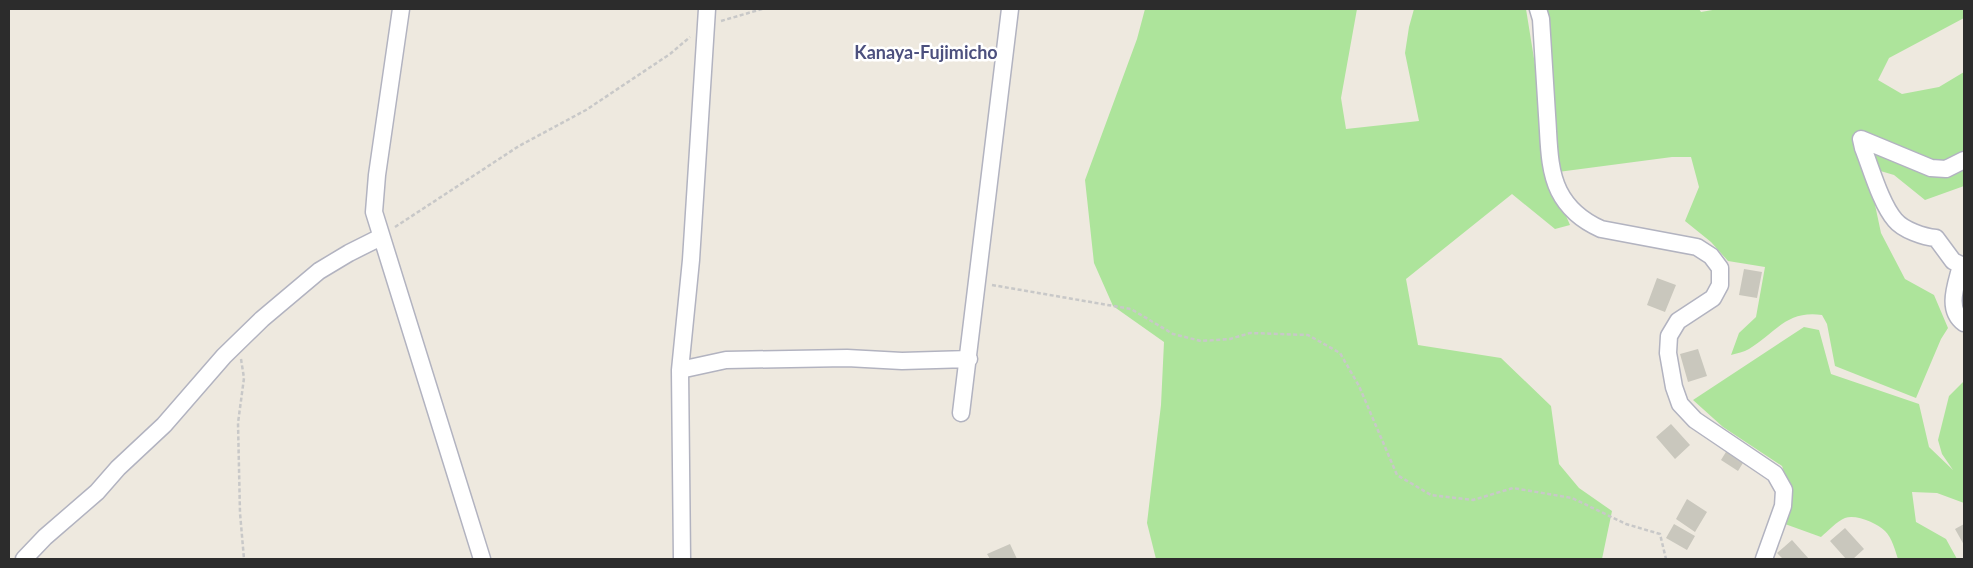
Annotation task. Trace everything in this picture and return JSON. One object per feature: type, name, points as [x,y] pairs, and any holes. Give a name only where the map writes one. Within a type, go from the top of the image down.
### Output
[{"type":"street","points":[[401,9],[376,184],[374,212],[482,559]]},
{"type":"street","points":[[682,559],[680,370],[691,260],[707,9]]},
{"type":"street","points":[[961,413],[1010,9]]},
{"type":"street","points":[[1538,9],[1541,19],[1550,155],[1556,182],[1566,201],[1589,224],[1601,229],[1697,247],[1712,256],[1720,268],[1720,285],[1713,298],[1678,321],[1669,336],[1668,353],[1674,387],[1680,404],[1695,420],[1775,474],[1784,490],[1783,506],[1764,559]]},
{"type":"street","points":[[1964,160],[1946,169],[1932,168],[1861,139],[1887,207],[1895,221],[1923,238],[1936,238],[1953,261],[1962,265],[1953,302],[1959,319],[1964,323]]},
{"type":"street","points":[[24,559],[45,537],[97,492],[118,468],[164,425],[262,319],[319,271],[381,236]]},
{"type":"street","points":[[680,370],[726,360],[847,358],[902,361],[969,359]]},
{"type":"path","points":[[381,236],[519,146],[586,110],[670,54],[705,25],[762,9]]},
{"type":"path","points":[[978,283],[1131,309],[1173,334],[1201,341],[1230,339],[1250,333],[1308,335],[1340,353],[1359,386],[1397,475],[1431,495],[1473,500],[1513,488],[1572,498],[1626,524],[1660,534],[1666,559]]},
{"type":"path","points":[[238,343],[244,378],[238,423],[240,513],[244,559]]},
{"type":"green space","points":[[1145,9],[1357,9],[1341,98],[1346,129],[1419,121],[1405,53],[1414,9],[1526,9],[1545,127],[1544,165],[1570,225],[1555,229],[1512,194],[1406,279],[1418,345],[1501,358],[1551,406],[1559,464],[1579,488],[1612,511],[1602,559],[1156,559],[1147,523],[1161,405],[1164,342],[1113,306],[1094,263],[1085,180],[1137,39]]},
{"type":"green space","points":[[1547,9],[1699,9],[1701,12],[1718,9],[1964,9],[1964,18],[1889,58],[1878,80],[1902,94],[1939,87],[1964,72],[1964,186],[1925,200],[1894,175],[1867,167],[1881,233],[1905,279],[1934,295],[1948,328],[1941,339],[1916,398],[1835,366],[1827,324],[1822,315],[1810,314],[1791,319],[1749,349],[1731,355],[1739,333],[1756,317],[1765,267],[1728,261],[1711,242],[1685,221],[1699,187],[1691,157],[1672,157],[1558,172]]},
{"type":"green space","points":[[1804,327],[1819,330],[1831,374],[1919,404],[1929,447],[1953,470],[1942,454],[1938,440],[1949,396],[1964,381],[1964,503],[1937,493],[1912,492],[1916,522],[1946,539],[1957,559],[1898,559],[1885,531],[1872,522],[1860,518],[1850,517],[1842,519],[1821,537],[1785,524],[1790,489],[1782,466],[1723,427],[1693,400]]},
{"type":"building","points":[[1744,269],[1762,272],[1757,298],[1739,295]]},
{"type":"building","points":[[1657,278],[1676,285],[1665,312],[1647,305]]},
{"type":"building","points":[[1698,349],[1707,376],[1688,382],[1680,354]]},
{"type":"building","points":[[1671,424],[1690,445],[1675,459],[1656,437]]},
{"type":"building","points":[[1729,447],[1746,458],[1738,471],[1721,460]]},
{"type":"building","points":[[1687,499],[1707,512],[1695,532],[1676,519]]},
{"type":"building","points":[[1674,524],[1695,536],[1687,550],[1666,538]]},
{"type":"building","points":[[1964,524],[1964,545],[1955,529]]},
{"type":"building","points":[[1845,528],[1864,549],[1853,559],[1846,559],[1830,541]]},
{"type":"building","points":[[1792,540],[1809,559],[1783,559],[1777,553]]},
{"type":"building","points":[[1010,544],[1017,559],[990,559],[987,554]]},
{"type":"district","name":"Kanaya-Fujimicho","points":[[926,53]]}]
